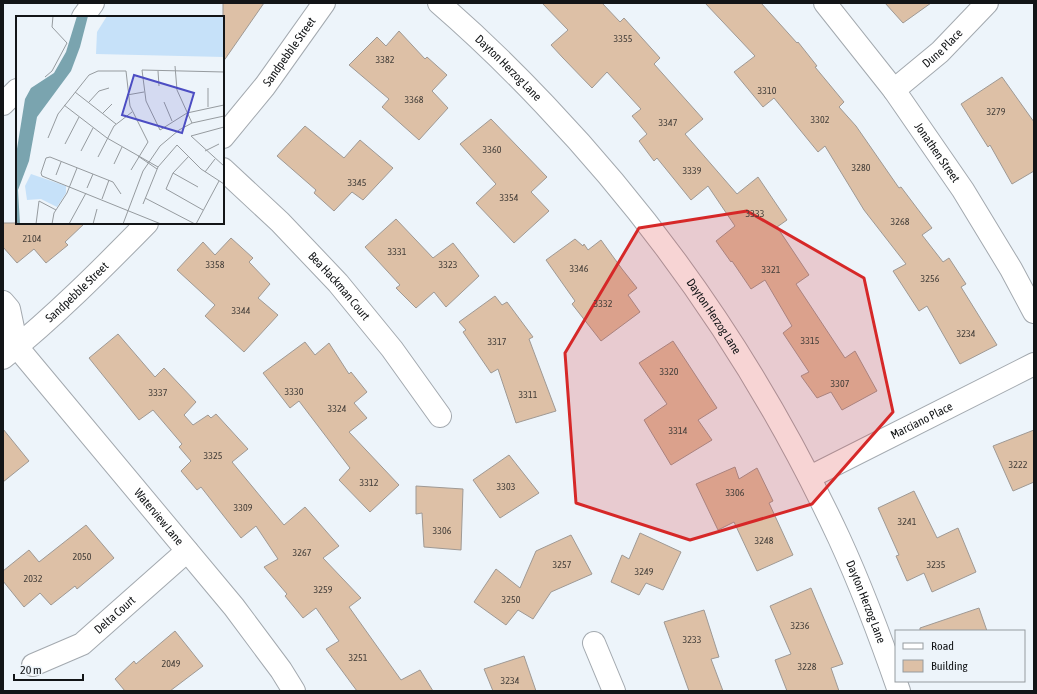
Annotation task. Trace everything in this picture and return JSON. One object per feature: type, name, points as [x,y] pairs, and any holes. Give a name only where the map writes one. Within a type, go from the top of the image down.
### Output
[{"type":"street","points":[[84,16],[93,3]]},
{"type":"street","name":"Sandpebble Street","points":[[224,136],[265,86],[324,3]]},
{"type":"street","name":"Dayton Herzog Lane","points":[[438,3],[458,19],[518,76],[575,136],[629,200],[680,265],[727,334],[770,405],[810,478],[840,540],[879,632],[895,679]]},
{"type":"street","name":"Jonathen Street","points":[[825,3],[894,90],[963,190],[1011,269],[1034,312]]},
{"type":"street","name":"Dune Place","points":[[894,90],[940,52],[987,3]]},
{"type":"street","points":[[3,104],[16,91]]},
{"type":"street","name":"Bea Hackman Court","points":[[224,170],[280,222],[338,282],[392,349],[440,416]]},
{"type":"street","name":"Sandpebble Street","points":[[8,348],[85,285],[146,224]]},
{"type":"street","name":"Waterview Lane","points":[[3,302],[9,309],[8,348],[187,551],[234,607],[281,670],[294,691]]},
{"type":"street","name":"Marciano Place","points":[[810,478],[1034,364]]},
{"type":"street","name":"Delta Court","points":[[33,665],[82,644],[187,551]]},
{"type":"street","points":[[594,643],[614,691]]},
{"type":"highlighted area","points":[[747,211],[864,278],[893,412],[812,504],[690,540],[576,503],[565,353],[639,228]]},
{"type":"building","points":[[223,3],[264,3],[224,61],[224,16]]},
{"type":"building","points":[[542,3],[602,3],[620,22],[624,18],[660,58],[654,64],[703,119],[685,134],[737,194],[758,177],[787,220],[777,227],[809,275],[796,284],[845,358],[855,351],[877,391],[842,410],[831,392],[817,398],[801,376],[809,372],[783,333],[792,326],[765,280],[751,289],[716,241],[735,226],[708,186],[691,200],[657,158],[654,161],[639,141],[647,134],[632,116],[641,109],[607,72],[592,88],[563,58],[551,45],[568,30]]},
{"type":"building","points":[[705,3],[761,3],[797,43],[798,42],[817,66],[815,67],[844,102],[839,107],[856,126],[899,188],[901,187],[932,228],[922,235],[943,262],[949,258],[966,284],[961,287],[997,345],[960,364],[927,306],[919,311],[893,271],[906,264],[864,210],[825,146],[818,152],[774,98],[763,107],[734,72],[755,56]]},
{"type":"building","points":[[885,3],[931,3],[903,23]]},
{"type":"building","points":[[399,31],[425,59],[427,57],[447,75],[432,91],[448,108],[419,140],[382,107],[389,99],[349,65],[377,37],[386,46]]},
{"type":"building","points":[[1002,77],[1034,122],[1034,171],[1012,184],[990,145],[988,147],[961,104]]},
{"type":"building","points":[[491,119],[547,177],[531,192],[549,211],[514,243],[476,203],[496,184],[460,144]]},
{"type":"building","points":[[305,126],[344,158],[360,140],[393,168],[363,200],[352,192],[334,211],[314,193],[316,190],[277,156]]},
{"type":"building","points":[[396,219],[433,258],[453,243],[479,276],[446,307],[434,292],[416,308],[396,288],[400,285],[365,247]]},
{"type":"building","points":[[3,223],[84,224],[65,242],[68,245],[46,263],[34,249],[17,263],[3,247]]},
{"type":"building","points":[[231,238],[253,258],[249,262],[270,284],[258,298],[278,315],[244,352],[205,316],[215,305],[177,270],[203,242],[215,255]]},
{"type":"building","points":[[575,239],[583,246],[584,244],[588,250],[601,240],[637,288],[628,295],[640,312],[601,341],[572,304],[575,301],[546,260]]},
{"type":"building","points":[[495,296],[502,305],[507,302],[533,337],[529,339],[556,411],[516,423],[498,369],[491,373],[463,332],[466,330],[459,322]]},
{"type":"building","points":[[118,334],[155,377],[164,368],[196,402],[184,415],[193,425],[208,415],[211,418],[216,414],[248,449],[232,462],[284,525],[305,507],[339,546],[323,558],[361,598],[349,607],[401,680],[420,670],[433,691],[357,691],[326,649],[339,641],[316,608],[303,618],[285,596],[287,594],[264,567],[278,559],[256,526],[241,538],[201,487],[197,490],[181,471],[191,461],[179,447],[182,444],[153,410],[139,420],[89,358]]},
{"type":"building","points":[[673,341],[717,408],[698,420],[712,440],[671,465],[644,420],[667,404],[639,363]]},
{"type":"building","points":[[305,342],[315,355],[329,343],[349,374],[351,372],[367,392],[354,403],[367,418],[349,432],[399,485],[370,512],[339,480],[350,468],[299,401],[290,408],[263,373]]},
{"type":"building","points":[[3,429],[29,461],[3,482]]},
{"type":"building","points":[[1034,430],[1034,482],[1013,491],[993,446]]},
{"type":"building","points":[[509,455],[539,493],[500,518],[473,480]]},
{"type":"building","points":[[735,467],[739,479],[757,468],[773,501],[769,503],[793,555],[757,571],[734,522],[718,530],[696,484]]},
{"type":"building","points":[[416,486],[463,489],[461,550],[424,547],[422,513],[416,514]]},
{"type":"building","points":[[914,491],[937,538],[958,528],[976,572],[932,592],[924,573],[907,581],[896,556],[899,555],[878,508]]},
{"type":"building","points":[[86,525],[114,558],[77,589],[75,586],[51,605],[40,593],[24,607],[3,581],[3,571],[29,550],[39,562]]},
{"type":"building","points":[[640,533],[681,552],[663,590],[646,583],[639,595],[611,582],[622,555],[629,559]]},
{"type":"building","points":[[571,535],[592,574],[551,592],[533,619],[518,610],[506,625],[474,602],[496,569],[520,588],[536,551]]},
{"type":"building","points":[[811,588],[843,664],[831,668],[839,691],[787,691],[775,660],[791,654],[770,606]]},
{"type":"building","points":[[979,608],[987,630],[920,630],[920,628]]},
{"type":"building","points":[[704,610],[719,657],[711,659],[723,691],[689,691],[664,622]]},
{"type":"building","points":[[175,631],[203,666],[170,691],[125,691],[115,679],[134,661],[136,664]]},
{"type":"building","points":[[524,656],[536,691],[493,691],[484,669]]}]
